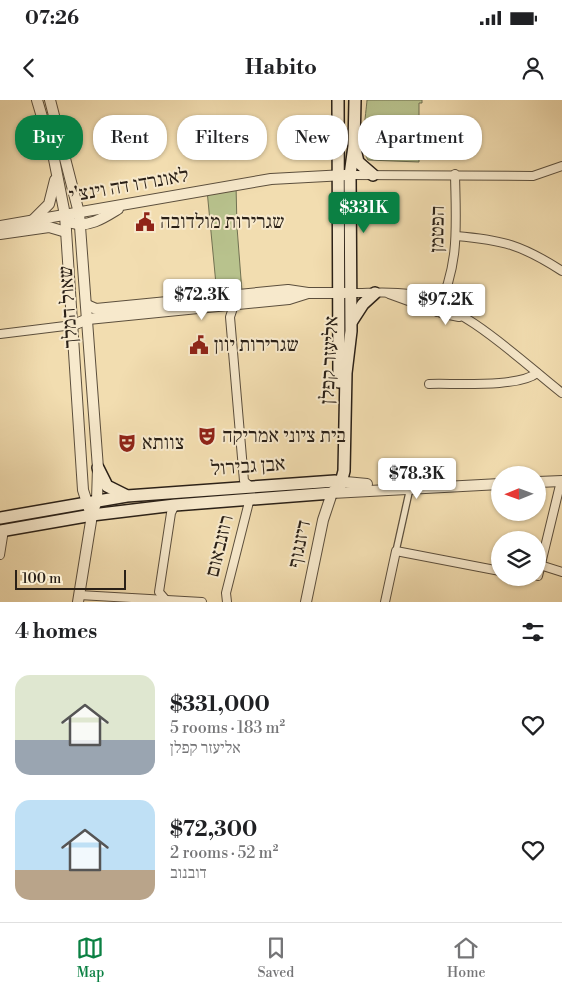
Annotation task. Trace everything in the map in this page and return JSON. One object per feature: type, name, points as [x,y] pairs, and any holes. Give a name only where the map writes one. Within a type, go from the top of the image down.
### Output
[{"type":"main road","name":"אליעזר קפלן","points":[[338,100],[338,482]]},
{"type":"main road","name":"אליעזר קפלן","points":[[332,493],[344,471],[346,374],[352,293],[350,175],[354,146],[355,100]]},
{"type":"main road","points":[[354,146],[358,162],[373,175]]},
{"type":"main road","points":[[351,322],[363,304],[375,294]]},
{"type":"main road","points":[[98,468],[107,486],[127,496]]},
{"type":"main road","name":"אבן גבירול","points":[[0,518],[85,501],[127,496],[250,486],[338,482]]},
{"type":"main road","name":"אבן גבירול","points":[[2,531],[92,515],[175,505],[332,493]]},
{"type":"street","name":"שאול המלך","points":[[37,100],[41,115]]},
{"type":"street","name":"שאול המלך","points":[[50,100],[79,213],[98,468],[98,500],[92,515],[79,598]]},
{"type":"street","points":[[32,221],[44,212],[54,192],[53,160]]},
{"type":"street","name":"שאול המלך","points":[[54,160],[66,232],[85,501]]},
{"type":"street","name":"לאונרדו דה וינצ'י","points":[[0,226],[120,207],[182,194],[272,179],[350,175],[455,174],[533,176],[562,166]]},
{"type":"street","name":"הפטמן","points":[[437,312],[452,274],[456,236],[455,174]]},
{"type":"street","points":[[64,215],[72,223],[80,224],[99,220],[120,207]]},
{"type":"street","name":"לאונרדו דה וינצ'י","points":[[0,234],[50,227],[66,232]]},
{"type":"street","points":[[456,236],[491,239],[528,250],[562,271]]},
{"type":"street","points":[[87,305],[96,309],[288,290],[308,293],[407,294],[441,303],[486,333],[562,393]]},
{"type":"street","points":[[0,334],[73,325],[88,319],[288,299],[308,293]]},
{"type":"street","points":[[389,294],[437,312],[461,317]]},
{"type":"street","points":[[238,304],[233,308],[230,317],[244,480],[250,486]]},
{"type":"street","points":[[217,306],[230,317]]},
{"type":"street","points":[[429,384],[512,382],[526,379],[536,373]]},
{"type":"street","points":[[546,476],[562,479]]},
{"type":"street","name":"אבן גבירול","points":[[338,482],[361,484],[491,477]]},
{"type":"street","points":[[546,481],[562,479]]},
{"type":"street","points":[[546,542],[562,479]]},
{"type":"street","name":"אבן גבירול","points":[[332,493],[491,484]]},
{"type":"street","points":[[385,602],[410,488]]},
{"type":"street","name":"דיזנגוף","points":[[306,602],[323,520],[332,493]]},
{"type":"street","name":"רוזנבאום","points":[[227,602],[226,593],[250,498]]},
{"type":"street","points":[[85,501],[92,515]]},
{"type":"street","points":[[165,599],[159,592],[171,513],[175,505]]},
{"type":"street","points":[[0,555],[2,531]]},
{"type":"street","points":[[396,551],[491,570]]},
{"type":"street","points":[[546,567],[562,572]]},
{"type":"street","points":[[79,598],[165,599],[202,602]]},
{"type":"green space","points":[[367,100],[422,100],[422,103],[419,103],[419,115],[366,115]]},
{"type":"green space","points":[[368,160],[419,160],[419,162]]},
{"type":"green space","points":[[236,185],[242,292],[217,295],[207,190]]},
{"type":"place","name":"שגרירות מולדובה","points":[[145,222]]},
{"type":"place","name":"שגרירות יוון","points":[[199,345]]},
{"type":"place","name":"בית ציוני אמריקה","points":[[207,436]]},
{"type":"place","name":"צוותא","points":[[127,443]]}]
